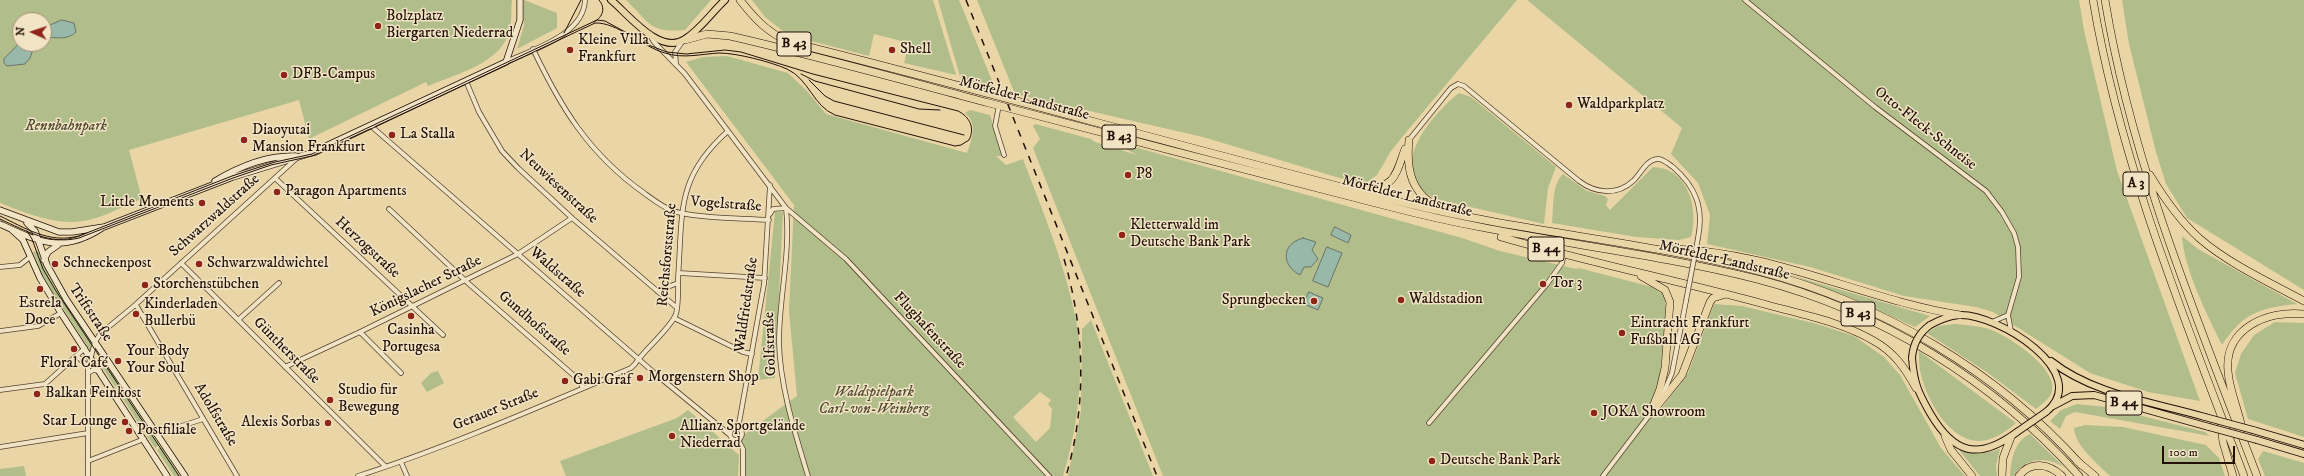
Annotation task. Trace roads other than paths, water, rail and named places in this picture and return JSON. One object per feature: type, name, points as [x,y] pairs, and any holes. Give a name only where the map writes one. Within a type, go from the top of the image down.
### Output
[{"type":"highway","name":"Mörfelder Landstraße","points":[[740,0],[758,23],[772,35],[788,42],[1358,191],[1449,213],[1520,228],[1653,249],[1779,277],[1822,291],[1880,316],[1951,356],[1993,386],[2034,419],[2077,461],[2090,476]]},
{"type":"highway","name":"A 3","points":[[2093,0],[2115,106],[2140,196],[2166,271],[2244,476]]},
{"type":"highway","name":"A 3","points":[[2105,0],[2118,67],[2145,167],[2176,264],[2257,476]]},
{"type":"highway","name":"Mörfelder Landstraße","points":[[684,40],[707,34],[730,36],[1462,225],[1716,270],[1776,285],[1847,309],[1894,331],[1966,375],[2012,411],[2051,446],[2079,476]]},
{"type":"highway","points":[[1358,191],[1378,188],[1391,181],[1399,171],[1409,140]]},
{"type":"highway","points":[[1409,140],[1408,166],[1411,180],[1423,197],[1449,213]]},
{"type":"highway","name":"A 3","points":[[2145,167],[2169,204],[2199,238],[2229,258],[2304,300]]},
{"type":"highway","name":"B 44","points":[[1462,225],[1564,254],[1729,294],[1865,335],[1883,346],[1897,359],[1916,388]]},
{"type":"highway","name":"B 44","points":[[1653,249],[1701,251],[1758,260],[1807,273],[1921,309],[1960,315]]},
{"type":"highway","points":[[1630,271],[1660,286],[1665,290],[1670,298],[1665,368],[1660,389],[1650,414]]},
{"type":"highway","points":[[1650,414],[1682,375],[1710,302],[1718,296],[1729,294]]},
{"type":"highway","points":[[2246,448],[2230,388],[2228,369],[2231,349],[2239,335],[2260,319],[2280,313],[2304,314]]},
{"type":"highway","points":[[2220,413],[2226,449],[2233,476]]},
{"type":"highway","points":[[1944,436],[1951,450],[1972,476]]},
{"type":"highway","points":[[2002,476],[2003,458],[2011,437]]},
{"type":"highway","points":[[2226,449],[2236,476]]},
{"type":"highway","points":[[2077,461],[2095,476]]},
{"type":"highway","points":[[2019,476],[2029,468],[2040,465],[2049,467],[2062,476]]},
{"type":"main road","points":[[44,260],[48,252],[58,245],[92,235],[104,227],[203,188],[322,148],[506,62],[520,20],[520,0]]},
{"type":"main road","name":"B 43","points":[[611,0],[649,34],[662,41],[684,40]]},
{"type":"main road","points":[[684,40],[725,0]]},
{"type":"main road","points":[[0,210],[48,229],[72,232],[104,227]]},
{"type":"main road","name":"Triftstraße","points":[[23,220],[35,232],[39,240],[44,260],[66,299],[185,476]]},
{"type":"main road","points":[[0,224],[30,237],[58,245]]},
{"type":"main road","points":[[28,248],[30,237],[35,232],[48,229]]},
{"type":"main road","name":"Triftstraße","points":[[12,230],[20,235],[28,248],[30,257],[61,313],[167,476]]},
{"type":"main road","name":"B 44","points":[[2304,444],[2092,386],[2067,373],[2011,331],[1992,322],[1960,315],[1946,318],[1930,325],[1918,337],[1914,346],[1912,358],[1916,388],[1944,436],[1961,447],[1974,450],[1994,447],[2011,437],[2052,407],[2072,396],[2094,395],[2304,454]]},
{"type":"main road","name":"B 44","points":[[2047,358],[2053,368],[2057,385],[2056,396],[2052,407]]},
{"type":"street","points":[[506,62],[566,33],[578,21],[585,0]]},
{"type":"street","name":"Otto-Fleck-Schneise","points":[[1745,0],[1875,107],[1986,191],[2002,212],[2014,234],[2018,247],[2019,277],[2008,315],[2011,331]]},
{"type":"street","name":"Flughafenstraße","points":[[649,34],[654,42],[676,63],[786,208],[846,259],[1049,476]]},
{"type":"street","points":[[676,63],[675,51],[684,40]]},
{"type":"street","points":[[533,48],[560,102],[602,157],[626,180],[647,196],[672,211],[681,214]]},
{"type":"street","name":"Neuwiesenstraße","points":[[466,81],[479,112],[502,151],[521,172],[676,307]]},
{"type":"street","points":[[1409,140],[1447,92],[1458,84],[1470,90],[1579,181],[1592,189],[1611,191],[1626,186],[1633,182],[1651,160],[1658,158],[1666,162],[1681,175],[1695,192],[1700,212],[1698,238],[1672,373],[1666,390],[1650,414],[1603,476]]},
{"type":"street","points":[[999,105],[995,126],[1004,156]]},
{"type":"street","name":"Waldstraße","points":[[371,126],[639,359],[730,435]]},
{"type":"street","name":"Reichsforststraße","points":[[639,359],[674,318],[679,273],[681,214],[687,187],[694,170],[706,152],[728,131]]},
{"type":"street","name":"Schwarzwaldstraße","points":[[95,342],[100,334],[136,305],[300,156]]},
{"type":"street","name":"Herzogstraße","points":[[275,178],[443,335]]},
{"type":"street","name":"Waldfriedstraße","points":[[743,476],[742,449],[738,440],[742,435],[738,429],[765,278],[770,185]]},
{"type":"street","points":[[769,218],[773,209],[786,208]]},
{"type":"street","name":"Golfstraße","points":[[786,208],[788,245],[780,319],[780,363],[808,476]]},
{"type":"street","name":"Gundhofstraße","points":[[389,209],[466,280],[579,380],[584,388]]},
{"type":"street","name":"Vogelstraße","points":[[681,214],[769,218]]},
{"type":"street","name":"Königslacher Straße","points":[[285,367],[360,332],[518,254],[572,218]]},
{"type":"street","points":[[1428,424],[1547,284],[1562,263],[1564,254]]},
{"type":"street","points":[[0,267],[20,265],[30,257]]},
{"type":"street","name":"Güntherstraße","points":[[181,263],[385,466]]},
{"type":"street","points":[[679,273],[765,278]]},
{"type":"street","name":"Güntherstraße","points":[[238,320],[279,283]]},
{"type":"street","points":[[657,291],[678,283]]},
{"type":"street","name":"Adolfstraße","points":[[136,305],[238,476]]},
{"type":"street","points":[[0,331],[38,326],[61,313]]},
{"type":"street","points":[[1992,322],[2008,315]]},
{"type":"street","points":[[674,318],[743,352],[752,354]]},
{"type":"street","points":[[360,332],[401,373]]},
{"type":"street","points":[[88,476],[88,367],[95,342]]},
{"type":"street","points":[[0,390],[45,384],[84,348]]},
{"type":"street","points":[[77,356],[88,367]]},
{"type":"street","name":"Gerauer Straße","points":[[358,476],[401,462],[584,388],[631,368],[639,359]]},
{"type":"street","points":[[88,372],[93,370],[100,371]]},
{"type":"street","points":[[157,434],[203,419]]},
{"type":"street","points":[[738,429],[732,429],[730,435],[732,439],[738,440]]},
{"type":"street","points":[[0,447],[88,433]]},
{"type":"street","points":[[88,461],[144,439]]},
{"type":"street","points":[[401,462],[408,476]]},
{"type":"tram line","points":[[564,33],[581,0]]},
{"type":"tram line","points":[[594,22],[600,18],[603,9],[599,0]]},
{"type":"tram line","points":[[0,216],[38,234],[58,238],[79,236],[232,176],[275,162],[312,154],[597,20],[605,21],[651,46],[667,52],[686,54],[725,50],[741,52],[813,74],[958,111],[966,116],[972,131],[969,140],[961,145],[955,146],[835,115],[821,105],[801,79],[794,73],[780,66],[754,58],[726,53],[692,56],[672,55],[648,46],[612,26],[595,23],[316,155],[271,165],[233,178],[79,238],[58,240],[38,236],[0,219]]},
{"type":"tram line","points":[[801,74],[815,81],[919,109],[940,110]]},
{"type":"tram line","points":[[809,80],[825,96],[834,101],[964,135]]},
{"type":"tram line","points":[[27,231],[32,239],[43,269],[56,291],[179,476]]},
{"type":"railway","points":[[966,0],[1157,476]]},
{"type":"railway","points":[[1064,259],[1076,313],[1081,368],[1078,422],[1066,476]]},
{"type":"place","name":"Bolzplatz Biergarten Niederrad","points":[[378,26]]},
{"type":"place","name":"Kleine Villa Frankfurt","points":[[570,50]]},
{"type":"place","name":"Shell","points":[[892,50]]},
{"type":"place","name":"DFB-Campus","points":[[284,75]]},
{"type":"place","name":"Waldparkplatz","points":[[1569,105]]},
{"type":"place","name":"La Stalla","points":[[392,135]]},
{"type":"place","name":"Diaoyutai Mansion Frankfurt","points":[[244,140]]},
{"type":"place","name":"P8","points":[[1128,175]]},
{"type":"place","name":"Paragon Apartments","points":[[277,192]]},
{"type":"place","name":"Little Moments","points":[[202,203]]},
{"type":"place","name":"Kletterwald im Deutsche Bank Park","points":[[1122,235]]},
{"type":"place","name":"Schneckenpost","points":[[55,264]]},
{"type":"place","name":"Schwarzwaldwichtel","points":[[199,264]]},
{"type":"place","name":"Tor 3","points":[[1543,284]]},
{"type":"place","name":"Storchenstübchen","points":[[145,285]]},
{"type":"place","name":"Estrela Doce","points":[[40,289]]},
{"type":"place","name":"Waldstadion","points":[[1401,300]]},
{"type":"place","name":"Sprungbecken","points":[[1314,301]]},
{"type":"place","name":"Kinderladen Bullerbü","points":[[136,314]]},
{"type":"place","name":"Casinha Portugesa","points":[[411,316]]},
{"type":"place","name":"Eintracht Frankfurt Fußball AG","points":[[1622,333]]},
{"type":"place","name":"Floral Café","points":[[74,349]]},
{"type":"place","name":"Your Body Your Soul","points":[[118,361]]},
{"type":"place","name":"Morgenstern Shop","points":[[640,378]]},
{"type":"place","name":"Gabi Gräf","points":[[565,381]]},
{"type":"place","name":"Balkan Feinkost","points":[[37,394]]},
{"type":"place","name":"Studio für Bewegung","points":[[330,400]]},
{"type":"place","name":"JOKA Showroom","points":[[1594,413]]},
{"type":"place","name":"Star Lounge","points":[[125,422]]},
{"type":"place","name":"Alexis Sorbas","points":[[328,423]]},
{"type":"place","name":"Postfiliale","points":[[129,431]]},
{"type":"place","name":"Allianz Sportgelände Niederrad","points":[[672,436]]},
{"type":"place","name":"Deutsche Bank Park","points":[[1432,461]]},
{"type":"park label","name":"Rennbahnpark","points":[[66,127]]},
{"type":"park label","name":"Waldspielpark Carl-von-Weinberg","points":[[874,402]]}]
